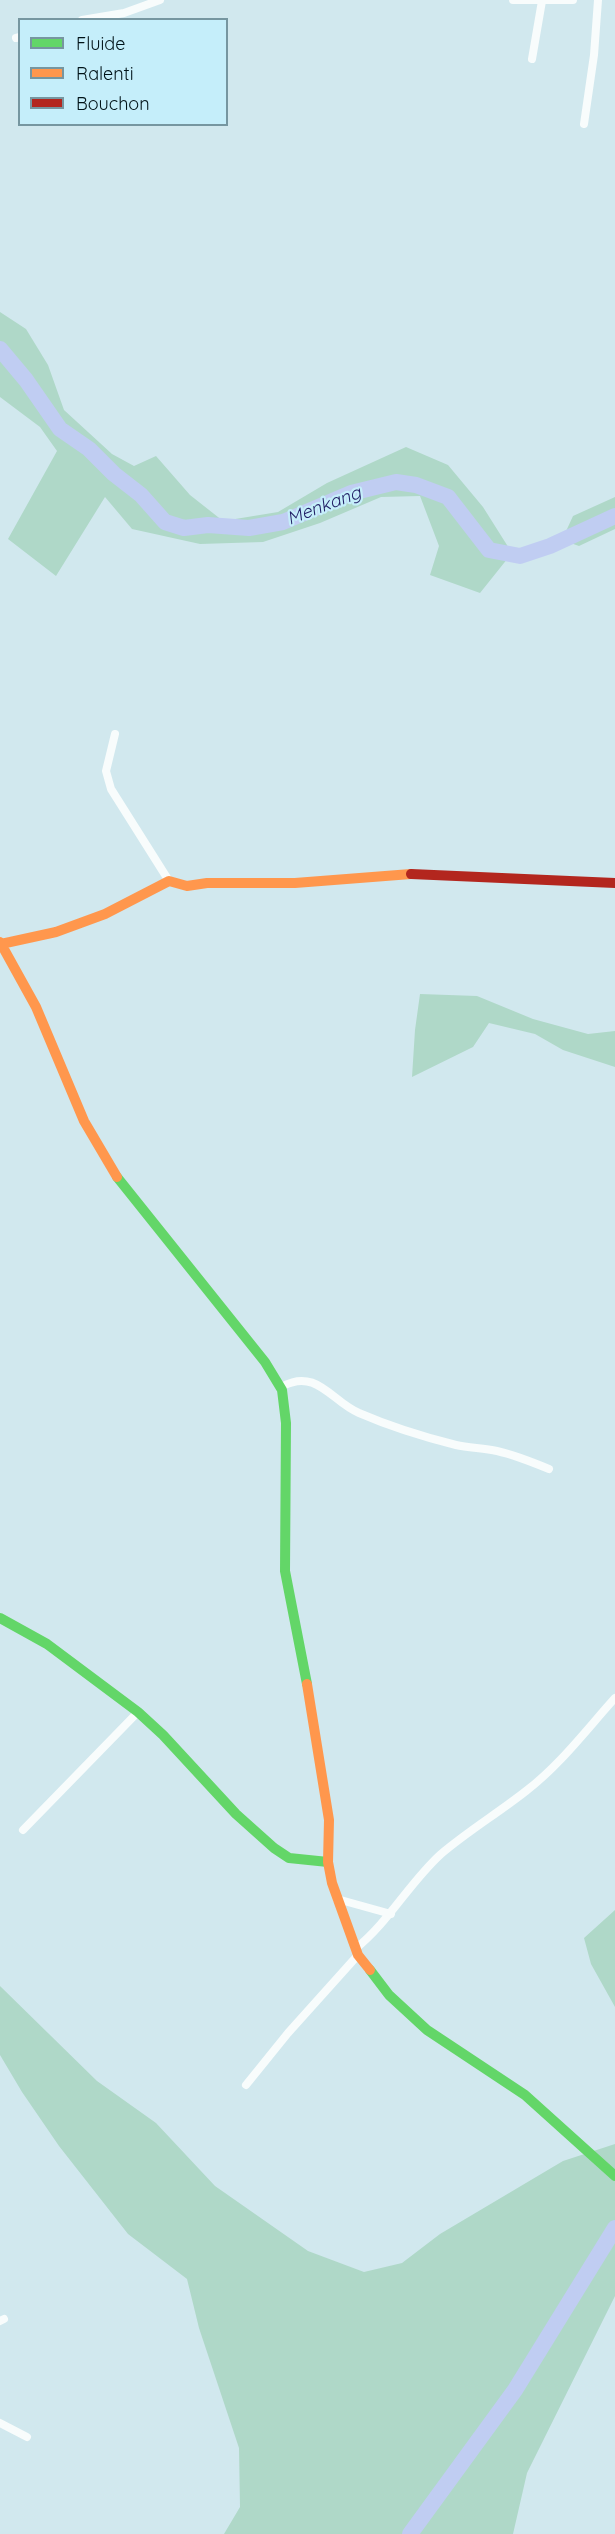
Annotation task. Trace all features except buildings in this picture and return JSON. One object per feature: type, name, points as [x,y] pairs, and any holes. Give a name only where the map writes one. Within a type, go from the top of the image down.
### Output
[{"type":"street","points":[[94,18],[124,13],[160,0]]},
{"type":"street","points":[[513,0],[573,0]]},
{"type":"street","points":[[584,124],[594,55],[598,0]]},
{"type":"street","points":[[532,59],[542,1]]},
{"type":"street","points":[[115,734],[106,771],[111,789],[169,881]]},
{"type":"street","points":[[391,1914],[336,1899],[332,1883],[328,1862],[329,1820],[322,1766],[285,1572],[286,1423],[282,1390],[265,1362],[174,1252],[102,1154],[80,1111],[36,1007],[0,943],[56,932],[105,914],[169,881],[188,886],[207,883],[295,883],[418,873],[615,883]]},
{"type":"street","points":[[282,1390],[283,1386],[290,1382],[306,1381],[324,1388],[351,1409],[375,1419],[454,1444],[496,1451],[549,1469]]},
{"type":"street","points":[[0,1618],[47,1644],[138,1712],[177,1749],[236,1814],[274,1848],[289,1858],[328,1862]]},
{"type":"street","points":[[246,2085],[356,1952],[441,1855],[492,1814],[526,1791],[547,1772],[615,1698]]},
{"type":"street","points":[[23,1830],[138,1712]]},
{"type":"street","points":[[332,1883],[356,1952],[389,1995],[427,2030],[525,2095],[615,2176]]},
{"type":"street","points":[[0,2423],[27,2437]]},
{"type":"green space","points":[[0,312],[26,329],[48,365],[64,410],[112,454],[134,466],[156,456],[190,495],[223,521],[278,512],[327,483],[406,447],[448,465],[483,507],[512,553],[480,593],[430,575],[439,546],[420,496],[381,497],[320,523],[263,542],[200,544],[132,529],[105,497],[56,576],[8,539],[57,451],[40,427],[0,397]]},
{"type":"green space","points":[[615,497],[615,529],[579,546],[562,540],[573,516]]},
{"type":"green space","points":[[420,994],[477,996],[533,1019],[588,1034],[615,1031],[615,1067],[563,1050],[535,1034],[489,1023],[473,1047],[412,1077]]},
{"type":"green space","points":[[615,1910],[615,2007],[591,1964],[584,1938]]},
{"type":"green space","points":[[0,1986],[97,2081],[156,2123],[215,2186],[308,2251],[364,2272],[402,2263],[440,2234],[563,2161],[615,2144],[615,2296],[527,2473],[513,2534],[224,2534],[240,2507],[239,2448],[199,2328],[187,2279],[128,2234],[59,2146],[22,2092],[0,2055]]},
{"type":"waterway","name":"Menkang","points":[[0,349],[26,380],[60,429],[89,449],[114,474],[141,495],[165,522],[184,528],[208,525],[249,528],[283,522],[351,493],[396,482],[416,485],[448,497],[489,550],[520,556],[550,546],[615,516]]},
{"type":"waterway","points":[[410,2534],[515,2390],[615,2228]]},
{"type":"traffic: fast","points":[[117,1177],[265,1362],[282,1390],[286,1423],[285,1571],[307,1684]]},
{"type":"traffic: fast","points":[[0,1618],[47,1644],[138,1712],[163,1735],[236,1814],[274,1848],[289,1858],[328,1862]]},
{"type":"traffic: fast","points":[[370,1970],[389,1995],[427,2030],[525,2095],[615,2176]]},
{"type":"traffic: slow","points":[[1,944],[56,932],[105,914],[169,881],[187,886],[207,883],[295,883],[411,874]]},
{"type":"traffic: slow","points":[[0,942],[36,1007],[84,1121],[117,1177]]},
{"type":"traffic: slow","points":[[307,1684],[329,1820],[328,1862],[332,1883],[358,1955],[370,1970]]},
{"type":"traffic: jam","points":[[411,874],[615,883]]}]
